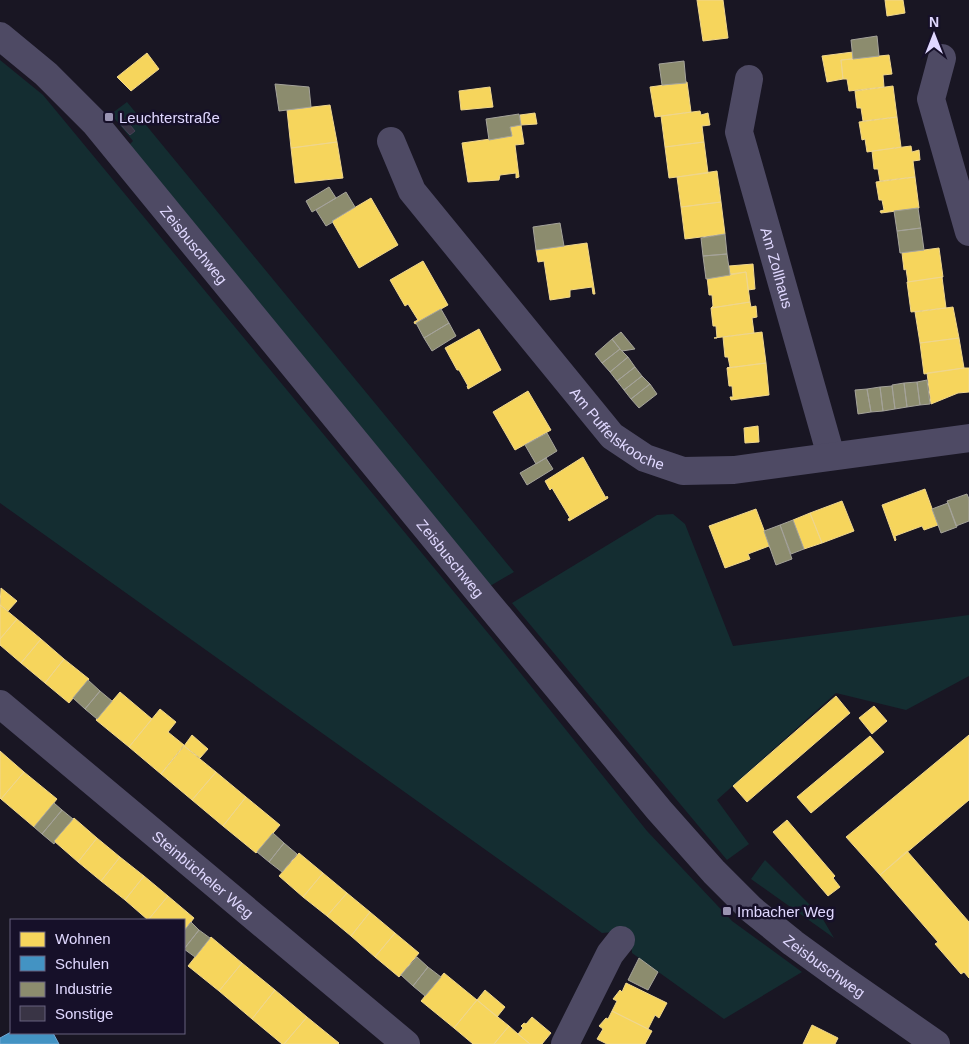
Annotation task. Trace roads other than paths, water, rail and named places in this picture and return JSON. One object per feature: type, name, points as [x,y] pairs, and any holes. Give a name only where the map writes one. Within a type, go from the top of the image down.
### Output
[{"type":"street","name":"Zeisbuschweg","points":[[0,36],[46,74],[94,122],[486,601],[659,810],[714,872],[751,909],[793,943],[923,1040]]},
{"type":"street","points":[[942,58],[931,99],[969,232]]},
{"type":"street","name":"Am Zollhaus","points":[[749,80],[739,132],[831,456]]},
{"type":"street","name":"Am Puffelskooche","points":[[391,142],[412,191],[612,436],[645,458],[683,471],[734,470],[969,438]]},
{"type":"street","name":"Steinbücheler Weg","points":[[0,704],[406,1044]]},
{"type":"street","points":[[565,1044],[610,954],[621,940]]},
{"type":"place","name":"Leuchterstraße","points":[[109,117]]},
{"type":"place","name":"Imbacher Weg","points":[[727,911]]}]
